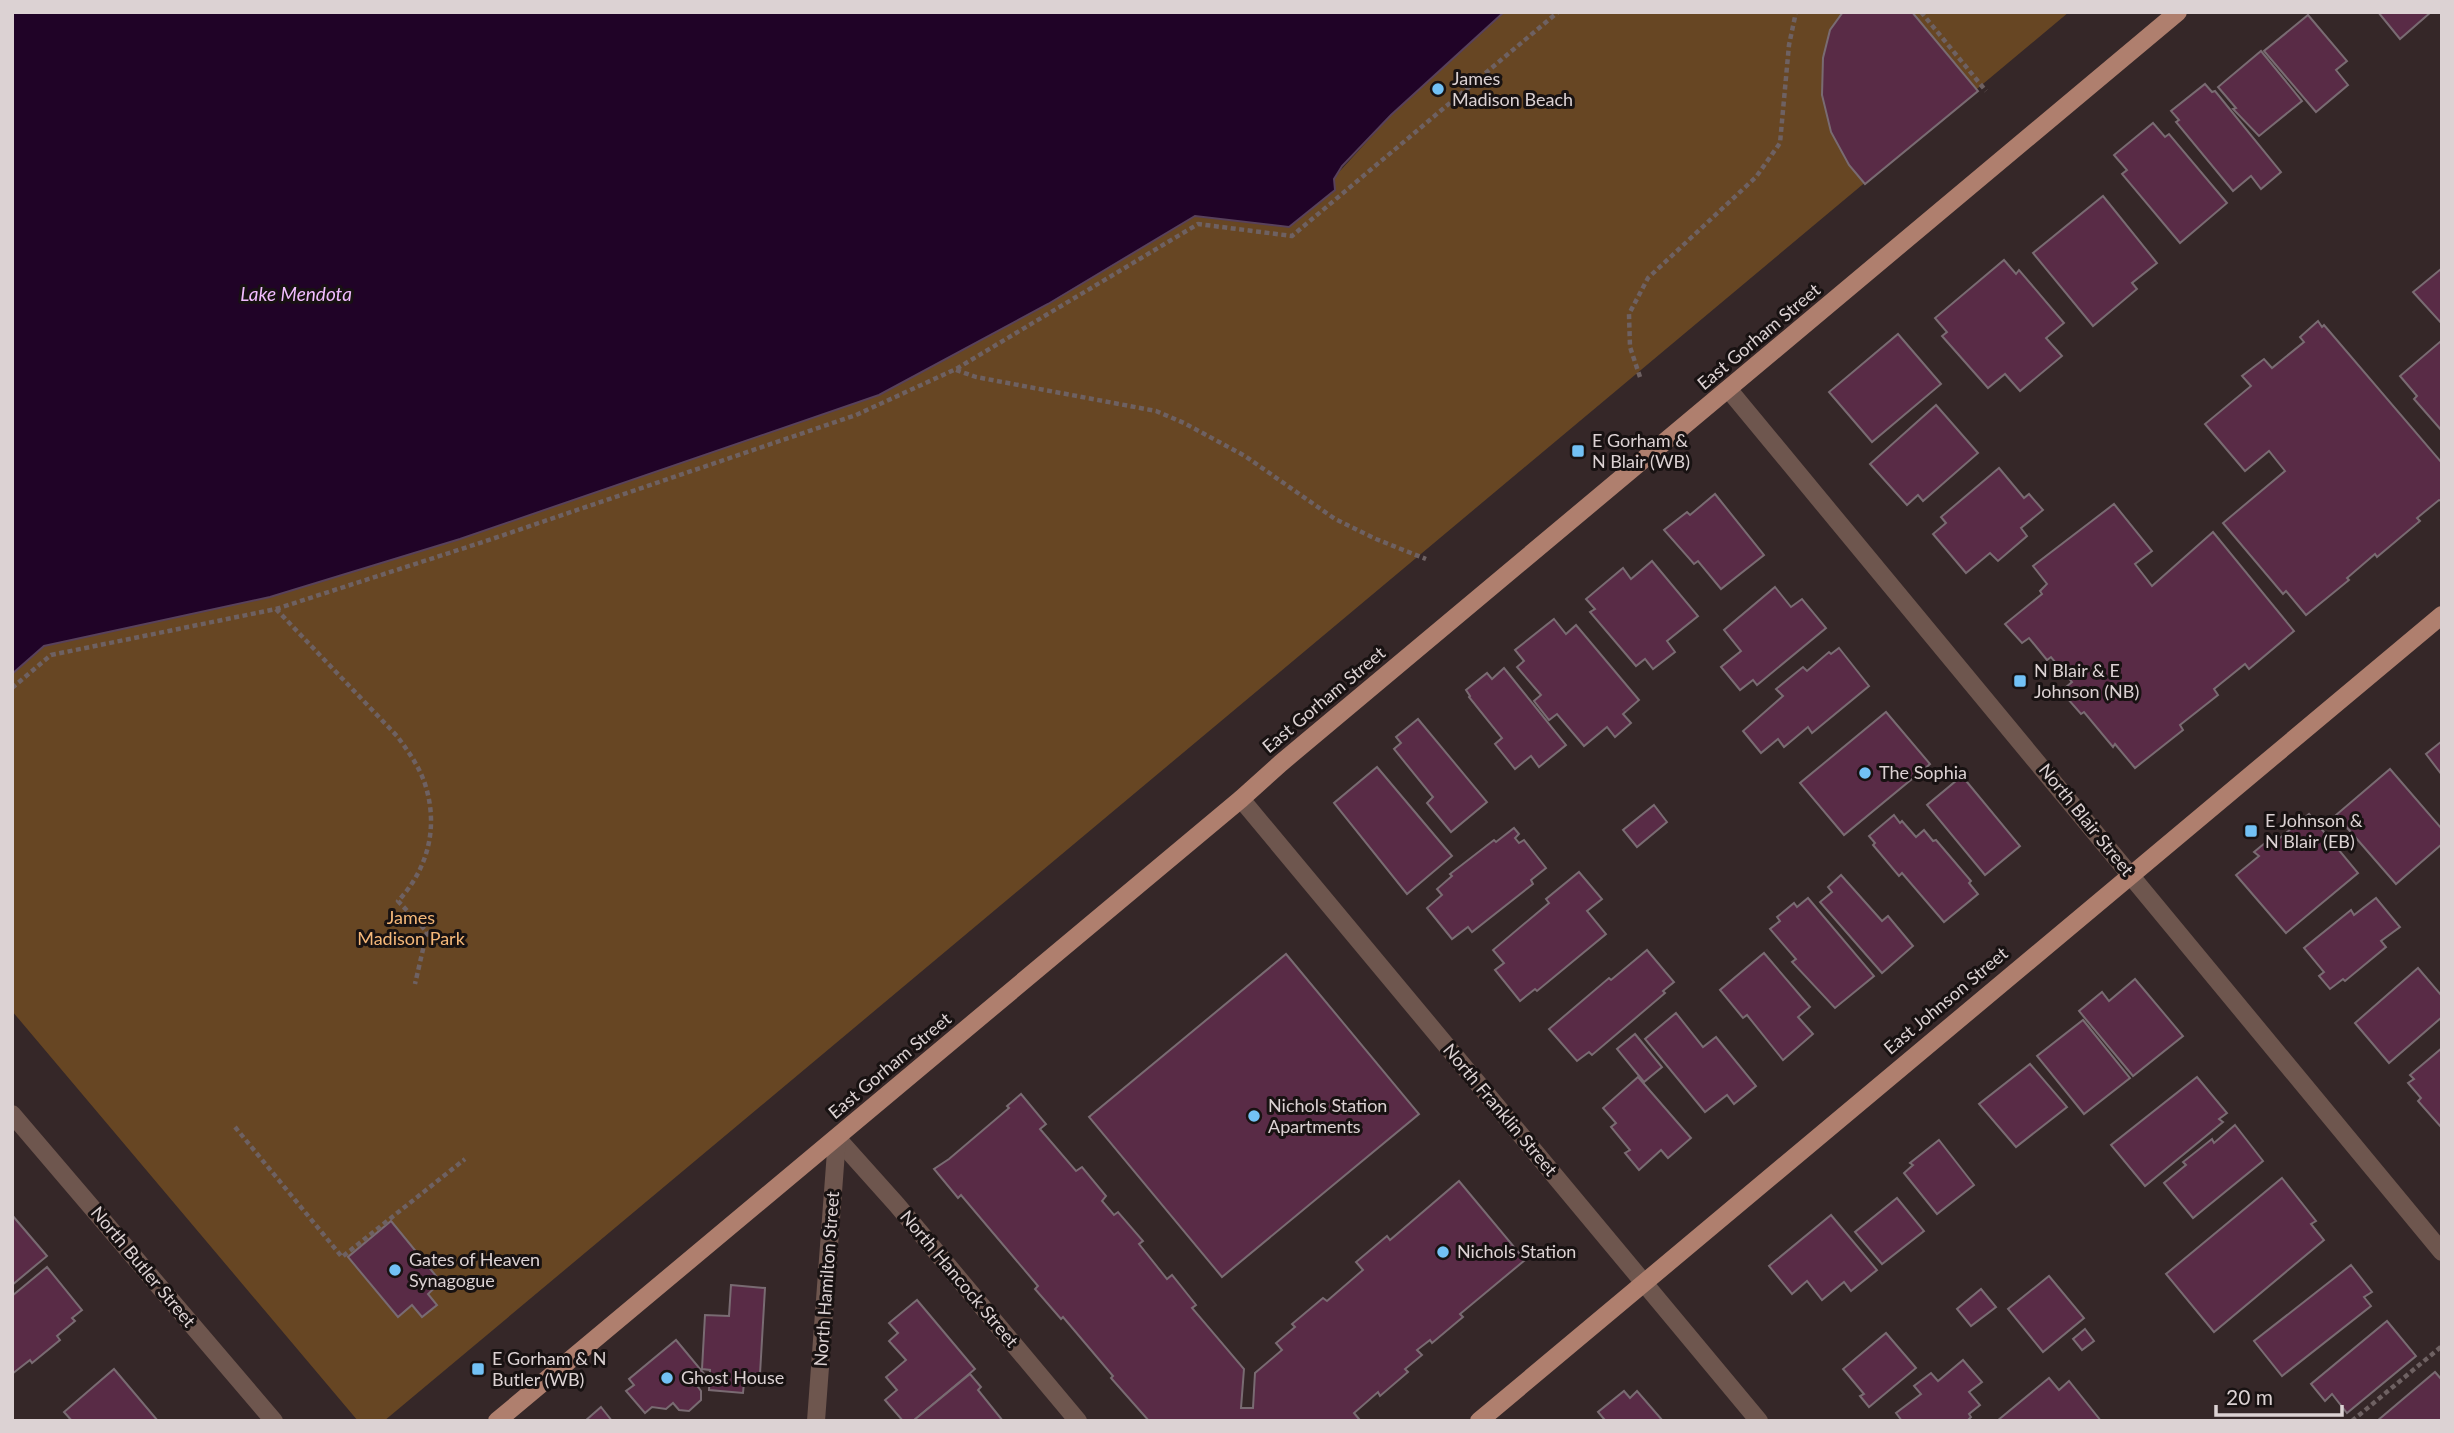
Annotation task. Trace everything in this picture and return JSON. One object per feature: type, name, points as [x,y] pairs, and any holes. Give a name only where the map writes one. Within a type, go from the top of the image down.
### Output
[{"type":"main road","name":"East Gorham Street","points":[[497,1421],[838,1138],[1241,800],[1291,754],[2178,12]]},
{"type":"main road","name":"East Johnson Street","points":[[1479,1421],[2442,615]]},
{"type":"street","name":"North Blair Street","points":[[1729,390],[2442,1251]]},
{"type":"street","name":"North Franklin Street","points":[[1241,800],[1759,1421]]},
{"type":"street","name":"North Butler Street","points":[[12,1114],[274,1421]]},
{"type":"street","name":"North Hamilton Street","points":[[816,1421],[838,1138]]},
{"type":"street","name":"North Hancock Street","points":[[838,1138],[1078,1421]]},
{"type":"path","points":[[12,688],[51,655],[276,609],[856,415],[956,369],[1198,224],[1292,236],[1558,12]]},
{"type":"path","points":[[1640,377],[1630,347],[1629,314],[1648,278],[1756,177],[1780,143],[1789,45],[1796,12]]},
{"type":"path","points":[[1921,12],[1986,91]]},
{"type":"path","points":[[956,369],[976,377],[1156,411],[1245,456],[1335,519],[1426,559]]},
{"type":"path","points":[[276,609],[397,736],[413,758],[425,784],[430,834],[427,851],[421,869],[398,901],[427,932],[415,984]]},
{"type":"path","points":[[235,1127],[342,1256],[465,1159]]},
{"type":"path","points":[[2352,1421],[2442,1346]]},
{"type":"green space","name":"James Madison Park","points":[[1504,12],[2069,12],[384,1421],[358,1421],[12,1011],[12,674],[44,646],[270,597],[460,539],[879,395],[1048,304],[1195,216],[1289,227],[1391,115]]},
{"type":"water","name":"Lake Mendota","points":[[12,12],[1504,12],[1391,115],[1342,166],[1334,179],[1335,190],[1289,227],[1195,216],[1048,304],[879,395],[460,539],[270,597],[44,646],[12,674]]},
{"type":"building","points":[[1843,12],[1912,12],[1978,91],[1865,184],[1849,165],[1831,132],[1822,95],[1823,58],[1830,30]]},
{"type":"building","points":[[2378,12],[2431,12],[2400,39]]},
{"type":"building","points":[[2308,15],[2347,61],[2336,70],[2348,85],[2316,112],[2264,51]]},
{"type":"building","points":[[2261,51],[2302,101],[2259,136],[2233,109],[2236,108],[2218,87]]},
{"type":"building","points":[[2205,84],[2212,92],[2215,91],[2281,172],[2261,189],[2251,176],[2233,191],[2176,122],[2179,120],[2171,111]]},
{"type":"building","points":[[2153,123],[2165,137],[2169,134],[2227,203],[2180,243],[2122,174],[2127,170],[2114,155]]},
{"type":"building","points":[[2103,196],[2157,263],[2132,283],[2137,289],[2093,326],[2033,253]]},
{"type":"building","points":[[2004,260],[2016,274],[2019,270],[2064,323],[2046,338],[2062,356],[2020,391],[2005,374],[1988,388],[1942,336],[1947,332],[1935,318]]},
{"type":"building","points":[[2442,269],[2442,324],[2413,292]]},
{"type":"building","points":[[2318,321],[2442,463],[2442,501],[2439,500],[2417,518],[2420,521],[2377,557],[2375,554],[2347,578],[2349,580],[2306,615],[2286,591],[2283,594],[2223,523],[2285,471],[2269,451],[2245,471],[2205,424],[2251,386],[2242,376],[2264,359],[2272,368],[2304,342],[2300,337]]},
{"type":"building","points":[[1898,334],[1941,384],[1872,442],[1829,392]]},
{"type":"building","points":[[2441,341],[2442,431],[2414,399],[2417,396],[2400,376]]},
{"type":"building","points":[[1936,405],[1978,453],[1923,501],[1918,495],[1907,505],[1870,464]]},
{"type":"building","points":[[1999,468],[2024,498],[2029,494],[2043,510],[2021,528],[2027,536],[1998,561],[1990,553],[1966,573],[1933,534],[1946,523],[1941,517]]},
{"type":"building","points":[[1715,494],[1764,555],[1721,589],[1698,561],[1694,564],[1664,530],[1687,512],[1690,515]]},
{"type":"building","points":[[2114,504],[2152,551],[2135,564],[2152,586],[2213,532],[2294,631],[2249,669],[2245,664],[2214,689],[2218,695],[2180,725],[2183,730],[2135,768],[2115,744],[2113,747],[2084,712],[2081,714],[2061,691],[2072,682],[2051,657],[2047,660],[2029,638],[2022,643],[2005,624],[2042,594],[2040,591],[2047,584],[2033,566]]},
{"type":"building","points":[[1652,561],[1698,616],[1667,641],[1675,652],[1653,669],[1645,659],[1636,666],[1590,612],[1595,609],[1586,599],[1623,568],[1631,579]]},
{"type":"building","points":[[1775,587],[1791,607],[1802,599],[1826,628],[1757,685],[1753,680],[1740,690],[1721,667],[1741,651],[1724,630]]},
{"type":"building","points":[[1554,619],[1566,634],[1576,625],[1639,700],[1623,714],[1631,723],[1615,737],[1607,727],[1584,746],[1557,714],[1549,720],[1534,701],[1541,695],[1517,667],[1524,661],[1515,650]]},
{"type":"building","points":[[1839,648],[1869,686],[1812,733],[1808,727],[1784,747],[1778,739],[1761,753],[1743,731],[1783,696],[1776,689],[1803,667],[1807,671],[1829,652],[1831,654]]},
{"type":"building","points":[[1504,668],[1566,745],[1539,767],[1531,756],[1515,769],[1495,744],[1502,738],[1466,690],[1487,673],[1492,679]]},
{"type":"building","name":"The Sophia","points":[[1886,712],[1930,764],[1844,835],[1800,783]]},
{"type":"building","points":[[1418,719],[1487,802],[1451,832],[1427,803],[1433,797],[1394,749],[1401,743],[1396,737]]},
{"type":"building","points":[[2442,741],[2442,775],[2426,754]]},
{"type":"building","points":[[1377,767],[1452,856],[1407,894],[1334,803]]},
{"type":"building","points":[[2390,769],[2442,829],[2442,844],[2396,884],[2336,815]]},
{"type":"building","points":[[1962,776],[2020,846],[1985,875],[1927,805]]},
{"type":"building","points":[[1654,805],[1667,822],[1637,847],[1623,830]]},
{"type":"building","points":[[2309,814],[2358,873],[2286,933],[2236,875],[2259,856],[2254,852],[2271,838],[2275,842]]},
{"type":"building","points":[[1894,815],[1916,837],[1924,830],[1933,841],[1936,840],[1971,881],[1969,883],[1978,894],[1944,922],[1902,873],[1899,876],[1873,845],[1875,843],[1869,836]]},
{"type":"building","points":[[1514,828],[1519,834],[1515,838],[1519,843],[1524,840],[1546,868],[1531,880],[1533,884],[1472,932],[1468,927],[1452,939],[1427,908],[1442,895],[1437,889],[1452,876],[1450,874]]},
{"type":"building","points":[[1579,872],[1602,899],[1587,911],[1606,934],[1537,991],[1535,989],[1520,1001],[1495,970],[1504,963],[1493,950],[1549,903],[1546,899]]},
{"type":"building","points":[[1841,875],[1882,921],[1888,916],[1913,946],[1882,973],[1820,902],[1832,892],[1828,887]]},
{"type":"building","points":[[1808,898],[1874,976],[1835,1008],[1792,962],[1796,959],[1770,929],[1780,921],[1777,917],[1794,903],[1797,907]]},
{"type":"building","points":[[2376,898],[2400,927],[2381,941],[2386,947],[2345,981],[2343,979],[2330,989],[2319,976],[2324,972],[2304,948],[2351,910],[2354,915]]},
{"type":"building","points":[[1647,950],[1674,982],[1663,991],[1665,993],[1592,1055],[1589,1052],[1577,1061],[1549,1029]]},
{"type":"building","points":[[1764,953],[1810,1007],[1798,1017],[1813,1034],[1783,1060],[1747,1015],[1743,1018],[1720,990]]},
{"type":"building","name":"Nichols Station Apartments","points":[[1286,954],[1419,1114],[1222,1277],[1089,1117]]},
{"type":"building","points":[[2418,968],[2442,996],[2442,1017],[2389,1063],[2355,1023]]},
{"type":"building","points":[[2135,979],[2183,1036],[2133,1076],[2079,1011],[2102,992],[2109,1001]]},
{"type":"building","points":[[1676,1013],[1703,1047],[1716,1037],[1756,1086],[1734,1104],[1727,1095],[1705,1112],[1645,1039]]},
{"type":"building","points":[[2083,1020],[2130,1078],[2084,1114],[2037,1056]]},
{"type":"building","points":[[1635,1034],[1662,1067],[1644,1082],[1617,1049]]},
{"type":"building","points":[[2442,1048],[2441,1127],[2418,1101],[2421,1098],[2408,1083],[2414,1079],[2410,1075]]},
{"type":"building","points":[[2030,1064],[2067,1107],[2016,1147],[1979,1104]]},
{"type":"building","points":[[1638,1077],[1691,1138],[1668,1158],[1661,1150],[1639,1170],[1625,1153],[1630,1150],[1611,1127],[1616,1123],[1603,1108]]},
{"type":"building","points":[[2197,1077],[2227,1113],[2219,1119],[2223,1122],[2145,1186],[2111,1145]]},
{"type":"building","name":"Nichols Station","points":[[1021,1094],[1046,1124],[1040,1129],[1076,1171],[1082,1167],[1106,1196],[1102,1201],[1114,1215],[1118,1212],[1143,1241],[1139,1244],[1167,1279],[1172,1275],[1196,1305],[1192,1308],[1244,1369],[1241,1408],[1253,1408],[1255,1373],[1282,1350],[1276,1343],[1295,1327],[1292,1324],[1323,1298],[1327,1301],[1363,1270],[1356,1262],[1387,1236],[1390,1240],[1459,1181],[1525,1260],[1460,1314],[1463,1317],[1432,1343],[1430,1340],[1417,1350],[1422,1355],[1405,1369],[1408,1372],[1380,1396],[1378,1392],[1354,1413],[1359,1419],[1357,1421],[1149,1421],[1063,1317],[1061,1319],[1035,1289],[1038,1286],[961,1195],[958,1198],[934,1169],[1009,1108],[1007,1106]]},
{"type":"building","points":[[2235,1125],[2263,1161],[2193,1218],[2164,1183],[2186,1165],[2183,1162],[2212,1139],[2214,1143]]},
{"type":"building","points":[[1939,1140],[1974,1185],[1937,1214],[1904,1173],[1913,1165],[1910,1163]]},
{"type":"building","points":[[2282,1178],[2316,1221],[2311,1224],[2324,1240],[2214,1332],[2166,1274]]},
{"type":"building","points":[[1897,1198],[1924,1231],[1882,1264],[1855,1232]]},
{"type":"building","points":[[12,1215],[47,1256],[12,1285]]},
{"type":"building","points":[[1831,1215],[1877,1270],[1851,1291],[1844,1282],[1822,1300],[1807,1281],[1792,1294],[1769,1266]]},
{"type":"building","name":"Gates of Heaven Synagogue","points":[[391,1221],[441,1282],[428,1294],[437,1305],[422,1317],[412,1305],[398,1317],[348,1257]]},
{"type":"building","points":[[2351,1265],[2372,1292],[2364,1297],[2371,1306],[2282,1376],[2254,1341]]},
{"type":"building","points":[[47,1267],[82,1310],[72,1318],[75,1321],[57,1336],[60,1340],[32,1363],[30,1360],[12,1374],[12,1296]]},
{"type":"building","points":[[2049,1276],[2084,1318],[2043,1352],[2008,1309]]},
{"type":"building","points":[[731,1285],[765,1288],[760,1374],[745,1373],[743,1393],[709,1390],[710,1370],[702,1369],[705,1315],[729,1316]]},
{"type":"building","points":[[1981,1289],[1996,1307],[1971,1326],[1957,1309]]},
{"type":"building","points":[[917,1300],[975,1369],[913,1421],[903,1421],[885,1400],[897,1390],[886,1377],[906,1360],[889,1341],[898,1333],[889,1323]]},
{"type":"building","points":[[2387,1321],[2416,1356],[2347,1413],[2332,1394],[2325,1401],[2311,1384]]},
{"type":"building","points":[[2085,1329],[2094,1341],[2082,1350],[2073,1339]]},
{"type":"building","points":[[1886,1333],[1916,1368],[1869,1407],[1860,1396],[1864,1394],[1843,1369]]},
{"type":"building","name":"Ghost House","points":[[676,1340],[706,1376],[696,1384],[701,1391],[701,1400],[689,1411],[679,1410],[673,1403],[666,1409],[652,1407],[645,1413],[626,1391],[634,1385],[629,1379]]},
{"type":"building","points":[[1963,1360],[1982,1382],[1969,1392],[1980,1405],[1969,1414],[1971,1417],[1967,1421],[1902,1421],[1896,1413],[1921,1394],[1914,1386],[1931,1373],[1938,1381]]},
{"type":"building","points":[[114,1369],[158,1421],[72,1421],[64,1412]]},
{"type":"building","points":[[2435,1372],[2442,1380],[2442,1421],[2377,1421]]},
{"type":"building","points":[[970,1374],[981,1387],[978,1390],[1003,1421],[913,1421]]},
{"type":"building","points":[[2049,1378],[2059,1390],[2069,1381],[2101,1421],[1997,1421]]},
{"type":"building","points":[[1624,1391],[1630,1398],[1637,1391],[1663,1421],[1602,1421],[1604,1419],[1598,1412]]},
{"type":"building","points":[[601,1407],[612,1421],[585,1421]]},
{"type":"place","name":"James Madison Beach","points":[[1438,89]]},
{"type":"place","name":"E Gorham & N Blair (WB)","points":[[1578,451]]},
{"type":"place","name":"N Blair & E Johnson (NB)","points":[[2020,681]]},
{"type":"place","name":"The Sophia","points":[[1865,773]]},
{"type":"place","name":"E Johnson & N Blair (EB)","points":[[2251,831]]},
{"type":"place","name":"Nichols Station Apartments","points":[[1254,1116]]},
{"type":"place","name":"Nichols Station","points":[[1443,1252]]},
{"type":"place","name":"Gates of Heaven Synagogue","points":[[395,1270]]},
{"type":"place","name":"E Gorham & N Butler (WB)","points":[[478,1369]]},
{"type":"place","name":"Ghost House","points":[[667,1378]]}]
